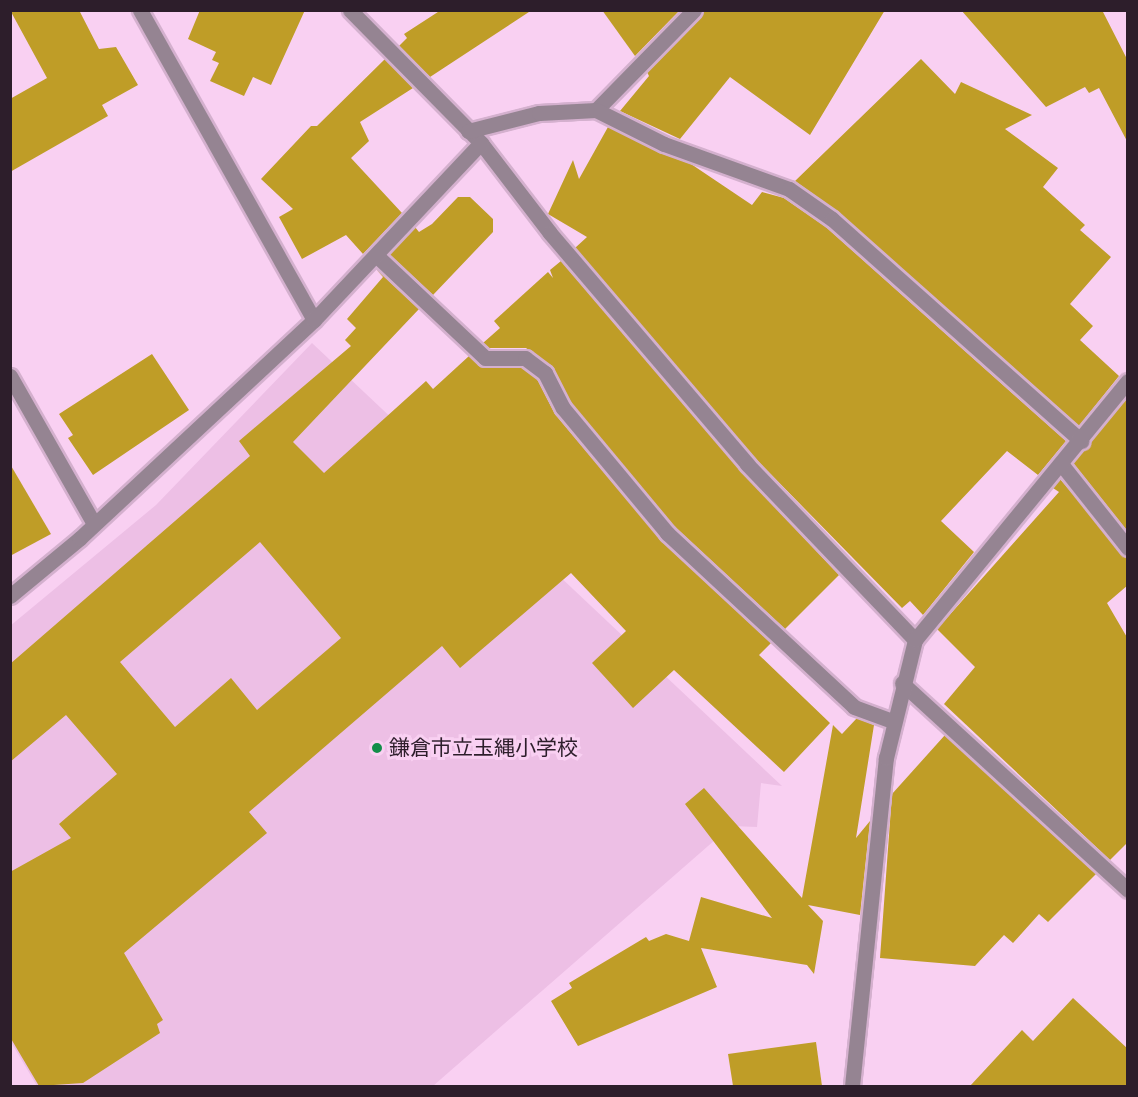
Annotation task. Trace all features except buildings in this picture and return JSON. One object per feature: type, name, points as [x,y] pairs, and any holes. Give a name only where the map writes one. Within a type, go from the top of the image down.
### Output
[{"type":"street","points":[[140,10],[314,320]]},
{"type":"street","points":[[350,10],[481,143],[550,233],[747,464],[915,640]]},
{"type":"street","points":[[596,110],[694,10]]},
{"type":"street","points":[[468,131],[539,113],[596,110],[664,144],[789,189],[832,219],[1081,441]]},
{"type":"street","points":[[10,596],[94,524],[314,320],[378,257],[481,143]]},
{"type":"street","points":[[378,257],[485,358],[525,358],[545,373],[562,408],[667,533],[854,706],[892,721]]},
{"type":"street","points":[[10,376],[94,524]]},
{"type":"street","points":[[852,1086],[892,721],[915,640],[1062,465],[1128,381]]},
{"type":"street","points":[[1062,465],[1128,548]]},
{"type":"street","points":[[902,682],[1128,890]]},
{"type":"shaded area","name":"鎌倉市立玉縄小学校","points":[[312,343],[782,786],[761,783],[757,827],[731,826],[433,1086],[37,1086],[11,1042],[10,626],[156,505]]},
{"type":"place","name":"鎌倉市立玉縄小学校","points":[[377,748]]}]
